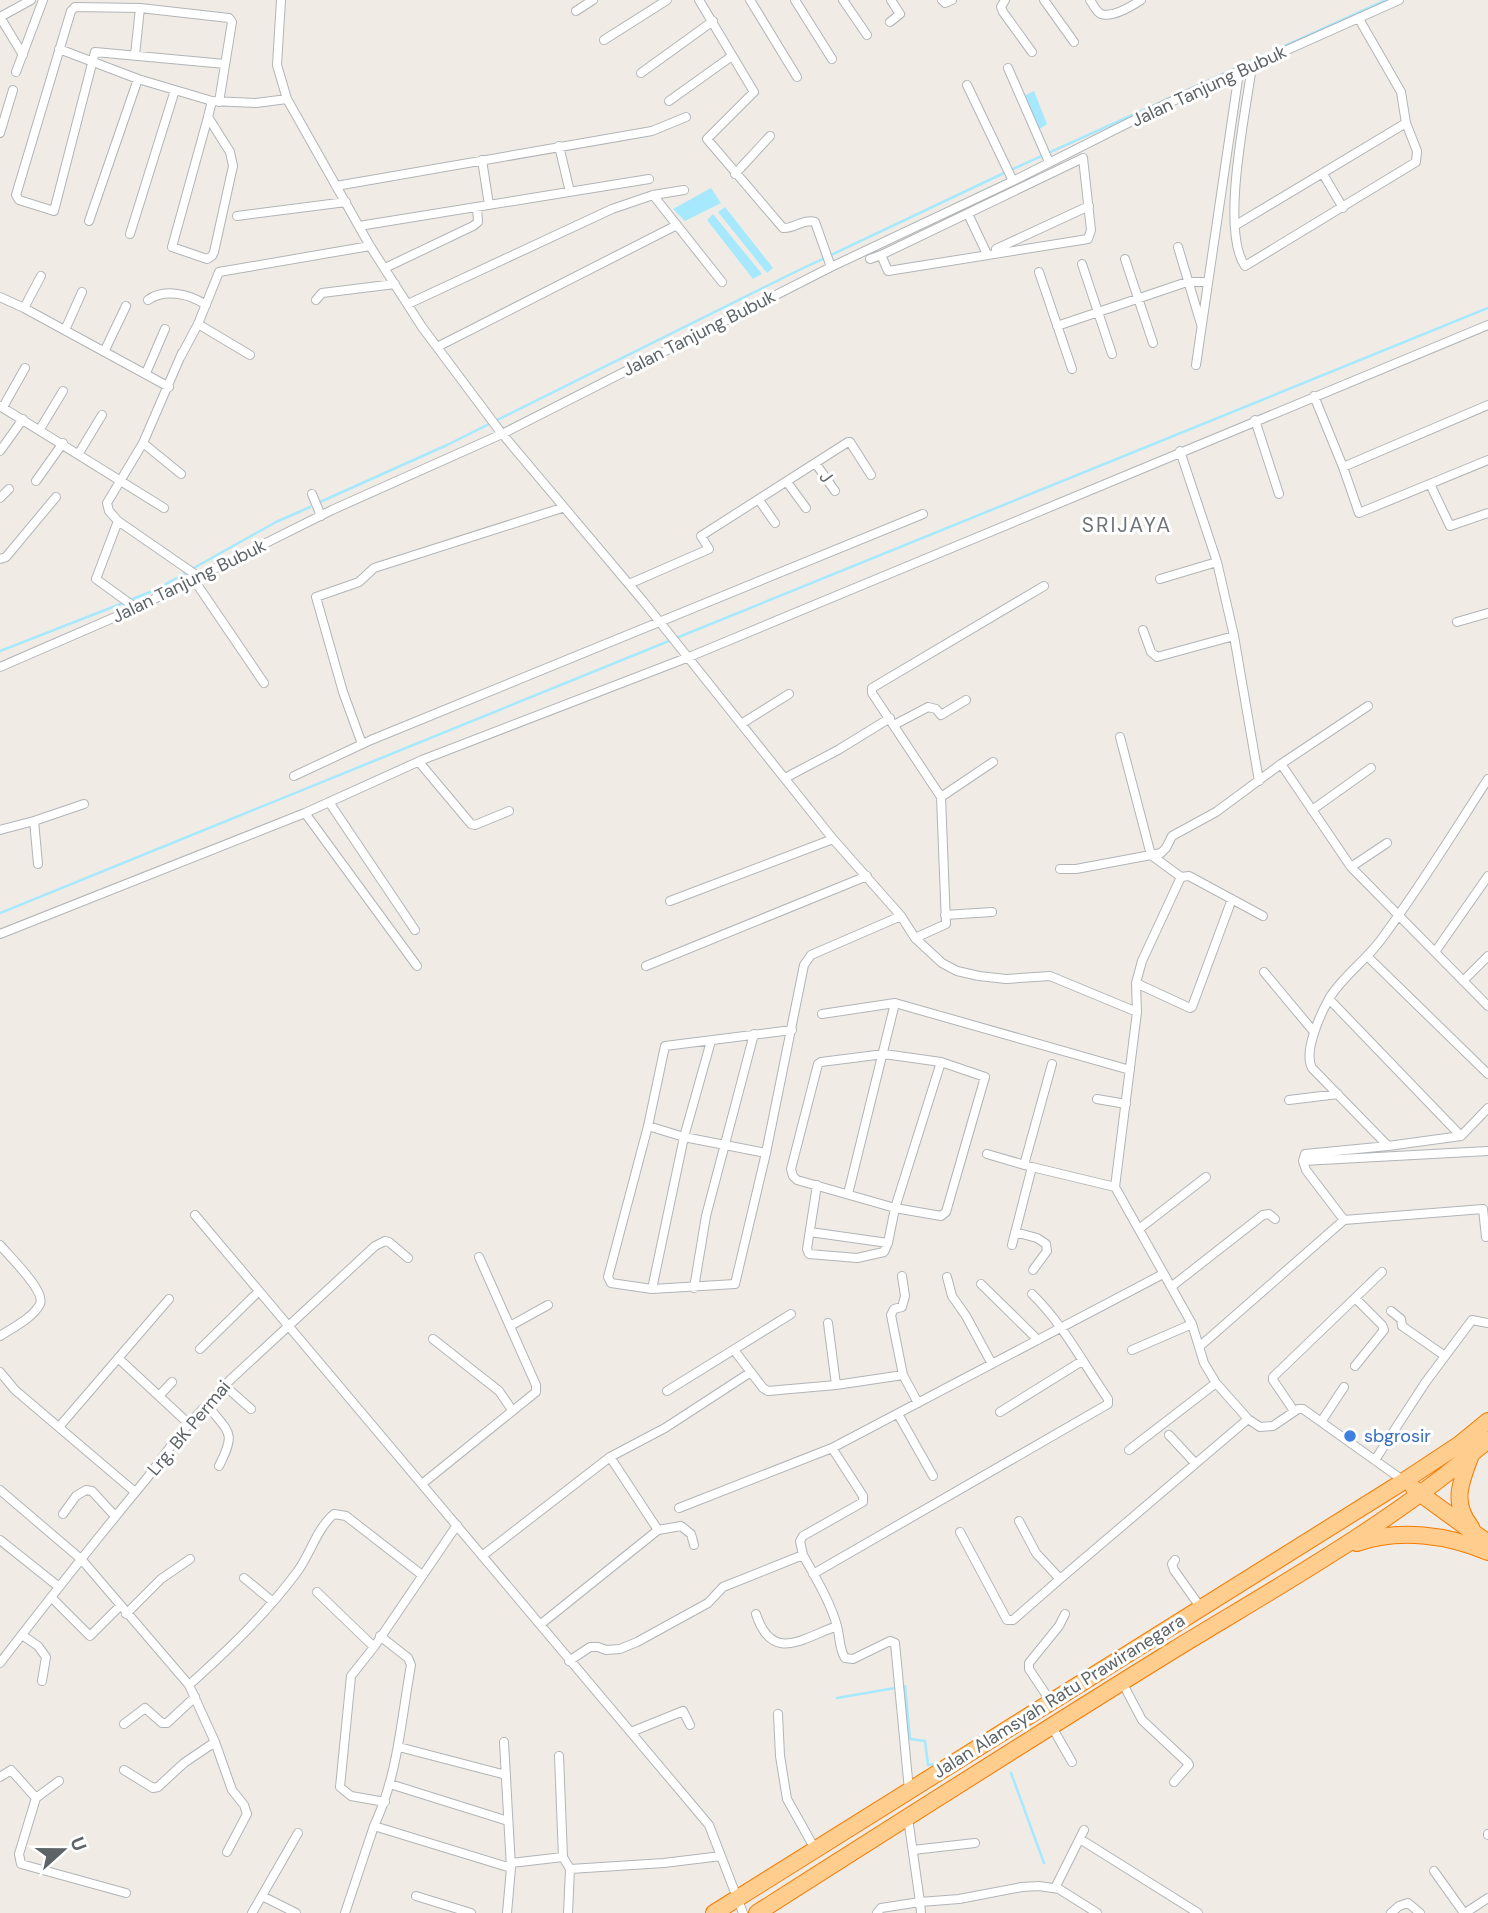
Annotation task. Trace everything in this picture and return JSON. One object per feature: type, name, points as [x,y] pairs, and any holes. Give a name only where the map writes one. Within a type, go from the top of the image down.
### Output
[{"type":"highway","name":"Jalan Alamsyah Ratu Prawiranegara","points":[[714,1913],[740,1906],[815,1849],[1404,1481],[1460,1444],[1488,1421]]},
{"type":"highway","name":"Jalan Alamsyah Ratu Prawiranegara","points":[[757,1913],[1122,1682],[1339,1549],[1420,1494],[1488,1440]]},
{"type":"highway","points":[[1471,1455],[1460,1482],[1459,1501],[1465,1519],[1486,1545]]},
{"type":"highway","points":[[1404,1481],[1486,1545]]},
{"type":"highway","points":[[1285,1555],[1315,1547],[1394,1497],[1406,1493],[1420,1494]]},
{"type":"highway","points":[[1339,1549],[1371,1538],[1400,1534],[1486,1545]]},
{"type":"street","points":[[23,55],[0,17],[31,0]]},
{"type":"street","points":[[16,72],[43,0]]},
{"type":"street","points":[[281,0],[277,65],[287,99],[370,246],[437,348],[500,432],[629,584],[833,839],[901,916],[915,938],[942,963],[957,971],[1006,979],[1050,976],[1137,1012]]},
{"type":"street","points":[[576,11],[593,0]]},
{"type":"street","points":[[604,40],[667,0]]},
{"type":"street","points":[[699,0],[754,92],[707,139],[783,228],[810,220],[815,222],[829,263]]},
{"type":"street","points":[[750,0],[797,77]]},
{"type":"street","points":[[795,0],[832,59]]},
{"type":"street","points":[[844,0],[867,35]]},
{"type":"street","points":[[890,22],[900,14],[893,3],[903,0]]},
{"type":"street","points":[[942,0],[945,3],[953,0]]},
{"type":"street","points":[[1005,0],[1001,7],[1003,12],[1032,52]]},
{"type":"street","points":[[1044,0],[1074,42]]},
{"type":"street","points":[[1090,0],[1097,11],[1106,14],[1120,11],[1141,0]]},
{"type":"street","name":"Jalan Tanjung Bubuk","points":[[0,666],[135,607],[500,432],[829,263],[871,248],[1166,104],[1399,0]]},
{"type":"street","points":[[208,117],[230,152],[233,166],[214,252],[207,259],[172,247],[208,117],[216,101],[225,64],[232,22],[229,18],[140,8],[75,7],[71,10],[16,195],[19,200],[54,211],[93,55],[97,51],[225,64]]},
{"type":"street","points":[[135,55],[140,8]]},
{"type":"street","points":[[1252,66],[1234,202],[1240,258],[1245,266],[1416,162],[1417,151],[1406,123],[1404,102],[1398,84],[1359,19]]},
{"type":"street","points":[[641,73],[713,21]]},
{"type":"street","points":[[59,49],[138,79],[216,101],[256,103],[287,99]]},
{"type":"street","points":[[669,101],[732,56]]},
{"type":"street","points":[[1008,68],[1048,160]]},
{"type":"street","points":[[1196,365],[1239,72]]},
{"type":"street","points":[[89,221],[138,79]]},
{"type":"street","points":[[967,85],[1011,178]]},
{"type":"street","points":[[0,133],[13,90]]},
{"type":"street","points":[[130,234],[175,90]]},
{"type":"street","points":[[336,186],[652,131],[686,117]]},
{"type":"street","points":[[1236,225],[1406,123]]},
{"type":"street","points":[[735,174],[770,136]]},
{"type":"street","points":[[559,146],[570,192]]},
{"type":"street","points":[[871,248],[876,257],[888,271],[1084,241],[1091,234],[1083,158],[876,257]]},
{"type":"street","points":[[482,160],[489,205]]},
{"type":"street","points":[[1322,174],[1343,208]]},
{"type":"street","points":[[359,226],[649,178]]},
{"type":"street","points":[[408,304],[588,220],[653,195],[684,190]]},
{"type":"street","points":[[653,195],[722,282]]},
{"type":"street","points":[[237,216],[346,202]]},
{"type":"street","points":[[967,202],[987,254]]},
{"type":"street","points":[[987,254],[1089,206]]},
{"type":"street","points":[[385,268],[473,226],[478,222],[477,207]]},
{"type":"street","points":[[437,348],[677,225]]},
{"type":"street","points":[[264,683],[195,576],[183,564],[118,521],[109,511],[107,503],[143,443],[219,272],[370,246]]},
{"type":"street","points":[[1178,247],[1202,326]]},
{"type":"street","points":[[1125,259],[1153,343]]},
{"type":"street","points":[[1082,264],[1112,354]]},
{"type":"street","points":[[1038,272],[1072,369]]},
{"type":"street","points":[[24,307],[41,276]]},
{"type":"street","points":[[1057,326],[1187,282],[1208,282]]},
{"type":"street","points":[[316,300],[322,293],[395,284]]},
{"type":"street","points":[[65,330],[82,292]]},
{"type":"street","points":[[148,300],[158,293],[189,295],[206,304]]},
{"type":"street","points":[[0,297],[24,307],[169,387]]},
{"type":"street","points":[[104,352],[126,306]]},
{"type":"street","points":[[198,324],[250,355]]},
{"type":"street","points":[[0,934],[305,813],[419,762],[1488,325]]},
{"type":"street","points":[[146,373],[165,329]]},
{"type":"street","points":[[25,368],[1,406],[164,508]]},
{"type":"street","points":[[40,429],[63,391]]},
{"type":"street","points":[[1314,396],[1359,513],[1488,460]]},
{"type":"street","points":[[1343,467],[1488,405]]},
{"type":"street","points":[[79,453],[102,415]]},
{"type":"street","points":[[0,451],[23,419]]},
{"type":"street","points":[[1255,420],[1279,494]]},
{"type":"street","points":[[629,584],[709,549],[701,536],[850,442],[871,475]]},
{"type":"street","points":[[36,481],[63,443]]},
{"type":"street","points":[[143,443],[181,474]]},
{"type":"street","points":[[1180,451],[1217,562],[1234,636],[1259,781]]},
{"type":"street","name":"J","points":[[816,464],[835,491]]},
{"type":"street","points":[[787,482],[806,508]]},
{"type":"street","points":[[1430,484],[1450,526],[1488,513]]},
{"type":"street","points":[[0,499],[9,489]]},
{"type":"street","points":[[312,494],[321,516]]},
{"type":"street","points":[[0,559],[6,557],[56,497]]},
{"type":"street","points":[[759,500],[775,523]]},
{"type":"street","points":[[362,744],[343,692],[316,597],[362,581],[374,568],[562,508]]},
{"type":"street","points":[[294,776],[362,744],[662,625],[923,514]]},
{"type":"street","points":[[118,521],[96,578],[135,607]]},
{"type":"street","points":[[1160,579],[1217,562]]},
{"type":"street","points":[[915,938],[946,924],[941,797],[872,694],[873,686],[1044,586]]},
{"type":"street","points":[[1457,622],[1488,613]]},
{"type":"street","points":[[1143,630],[1151,652],[1157,657],[1234,636]]},
{"type":"street","points":[[741,724],[789,694]]},
{"type":"street","points":[[785,778],[892,721],[928,707],[936,709],[941,715],[966,700]]},
{"type":"street","points":[[1060,869],[1076,869],[1161,853],[1172,836],[1216,812],[1281,764],[1368,706]]},
{"type":"street","points":[[1120,737],[1151,855],[1181,877],[1189,876],[1263,916]]},
{"type":"street","points":[[419,762],[471,824],[475,825],[509,811]]},
{"type":"street","points":[[941,797],[993,762]]},
{"type":"street","points":[[1281,764],[1351,867],[1488,1006]]},
{"type":"street","points":[[1312,810],[1371,768]]},
{"type":"street","points":[[1388,1146],[1311,1065],[1308,1054],[1314,1032],[1329,999],[1341,982],[1368,957],[1399,916],[1485,792],[1488,779]]},
{"type":"street","points":[[329,802],[415,930]]},
{"type":"street","points":[[0,830],[84,804]]},
{"type":"street","points":[[305,813],[417,967]]},
{"type":"street","points":[[34,821],[38,864]]},
{"type":"street","points":[[670,901],[833,839]]},
{"type":"street","points":[[1351,867],[1387,843]]},
{"type":"street","points":[[646,966],[867,876]]},
{"type":"street","points":[[1435,952],[1488,876]]},
{"type":"street","points":[[1181,877],[1142,961],[1136,983],[1137,1012],[1115,1186],[1192,1324],[1204,1363],[1216,1382],[1248,1419],[1260,1427],[1268,1427],[1294,1411],[1303,1409],[1404,1481]]},
{"type":"street","points":[[1136,983],[1192,1007],[1232,899]]},
{"type":"street","points":[[945,915],[992,912]]},
{"type":"street","points":[[792,1030],[664,1047],[648,1126],[608,1277],[611,1283],[652,1289],[730,1286],[736,1282],[766,1153],[792,1030],[804,965],[809,957],[901,916]]},
{"type":"street","points":[[1463,981],[1488,956]]},
{"type":"street","points":[[1368,957],[1488,1074]]},
{"type":"street","points":[[1264,972],[1314,1032]]},
{"type":"street","points":[[1329,999],[1461,1136]]},
{"type":"street","points":[[822,1014],[895,1003],[1130,1070]]},
{"type":"street","points":[[848,1194],[895,1003]]},
{"type":"street","points":[[694,1288],[706,1216],[754,1034]]},
{"type":"street","points":[[652,1289],[684,1137],[711,1041]]},
{"type":"street","points":[[884,1054],[941,1062],[985,1077],[946,1212],[938,1217],[895,1208],[797,1180],[793,1176],[792,1169],[818,1064],[884,1054]]},
{"type":"street","points":[[817,1185],[807,1249],[810,1254],[857,1258],[883,1252],[888,1243],[895,1208],[941,1062]]},
{"type":"street","points":[[1012,1245],[1052,1064]]},
{"type":"street","points":[[1289,1100],[1338,1094]]},
{"type":"street","points":[[1097,1099],[1126,1104]]},
{"type":"street","points":[[1344,1220],[1306,1170],[1303,1161],[1307,1153],[1461,1136],[1488,1108]]},
{"type":"street","points":[[648,1126],[684,1137],[766,1153]]},
{"type":"street","points":[[1303,1161],[1488,1151]]},
{"type":"street","points":[[987,1154],[1115,1186]]},
{"type":"street","points":[[1139,1229],[1206,1177]]},
{"type":"street","points":[[1199,1347],[1344,1220],[1483,1209],[1486,1237]]},
{"type":"street","points":[[1171,1286],[1263,1215],[1269,1214],[1275,1219]]},
{"type":"street","points":[[195,1215],[709,1825],[740,1906]]},
{"type":"street","points":[[810,1232],[888,1243]]},
{"type":"street","points":[[1015,1232],[1037,1238],[1046,1244],[1047,1251],[1033,1270]]},
{"type":"street","name":"Lrg. BK Permai","points":[[0,1663],[82,1560],[114,1515],[189,1424],[225,1386],[381,1242],[389,1242],[408,1258]]},
{"type":"street","points":[[0,1245],[34,1285],[41,1300],[28,1317],[0,1336]]},
{"type":"street","points":[[422,1484],[533,1395],[536,1388],[478,1257]]},
{"type":"street","points":[[1294,1411],[1273,1377],[1382,1272]]},
{"type":"street","points":[[679,1508],[832,1448],[1163,1274]]},
{"type":"street","points":[[902,1276],[905,1302],[902,1307],[892,1311],[891,1318],[903,1376],[918,1403]]},
{"type":"street","points":[[947,1277],[952,1296],[992,1364]]},
{"type":"street","points":[[981,1284],[1038,1340]]},
{"type":"street","points":[[200,1349],[258,1292]]},
{"type":"street","points":[[813,1574],[1108,1404],[1108,1399],[1062,1328],[1032,1294]]},
{"type":"street","points":[[1355,1298],[1384,1328],[1355,1366]]},
{"type":"street","points":[[59,1427],[169,1299]]},
{"type":"street","points":[[510,1326],[548,1305]]},
{"type":"street","points":[[1391,1311],[1401,1320],[1402,1326],[1445,1356]]},
{"type":"street","points":[[667,1391],[791,1314]]},
{"type":"street","points":[[1374,1460],[1472,1320],[1488,1323]]},
{"type":"street","points":[[828,1323],[836,1385]]},
{"type":"street","points":[[1132,1350],[1192,1324]]},
{"type":"street","points":[[433,1339],[499,1391],[512,1410]]},
{"type":"street","points":[[734,1350],[765,1390],[771,1391],[903,1376]]},
{"type":"street","points":[[118,1358],[189,1424]]},
{"type":"street","points":[[1000,1412],[1082,1361]]},
{"type":"street","points":[[481,1556],[610,1457],[665,1428],[751,1372]]},
{"type":"street","points":[[2,1375],[15,1390],[135,1492]]},
{"type":"street","points":[[159,1396],[172,1382]]},
{"type":"street","points":[[1129,1450],[1216,1382]]},
{"type":"street","points":[[225,1386],[251,1409]]},
{"type":"street","points":[[1321,1422],[1344,1387]]},
{"type":"street","points":[[208,1406],[227,1429],[231,1440],[219,1466]]},
{"type":"street","points":[[898,1414],[933,1476]]},
{"type":"street","points":[[960,1532],[1007,1620],[1013,1620],[1248,1419]]},
{"type":"street","points":[[1169,1436],[1195,1463]]},
{"type":"street","points":[[832,1448],[863,1496],[863,1502],[803,1536],[800,1541],[803,1555],[837,1626],[841,1653],[846,1659],[853,1659],[890,1641],[895,1643],[909,1790]]},
{"type":"street","points":[[610,1457],[658,1530]]},
{"type":"street","points":[[0,1490],[82,1560],[189,1685],[215,1742],[232,1790],[247,1809],[247,1814],[227,1852]]},
{"type":"street","points":[[63,1514],[76,1496],[86,1490],[92,1492],[114,1515]]},
{"type":"street","points":[[189,1685],[252,1627],[297,1572],[326,1522],[334,1514],[346,1516],[422,1574]]},
{"type":"street","points":[[1019,1521],[1036,1553],[1060,1579]]},
{"type":"street","points":[[385,1802],[351,1796],[340,1787],[351,1676],[374,1647],[457,1525]]},
{"type":"street","points":[[541,1624],[658,1530],[681,1526],[691,1534],[694,1545]]},
{"type":"street","points":[[0,1540],[59,1587]]},
{"type":"street","points":[[569,1661],[590,1647],[620,1649],[637,1642],[709,1602],[725,1586],[803,1555]]},
{"type":"street","points":[[126,1614],[161,1579],[190,1559]]},
{"type":"street","points":[[1175,1560],[1172,1564],[1174,1570],[1201,1608]]},
{"type":"street","points":[[244,1578],[272,1601]]},
{"type":"street","points":[[317,1592],[374,1647]]},
{"type":"street","points":[[51,1597],[90,1636],[120,1605]]},
{"type":"street","points":[[755,1614],[766,1638],[784,1645],[837,1626]]},
{"type":"street","points":[[1051,1702],[1028,1663],[1059,1626],[1065,1614]]},
{"type":"street","points":[[22,1635],[38,1646],[46,1657],[42,1681]]},
{"type":"street","points":[[345,1913],[390,1784],[399,1747],[411,1665],[408,1658],[380,1636]]},
{"type":"street","points":[[1122,1682],[1142,1720],[1188,1763],[1174,1782]]},
{"type":"street","points":[[124,1724],[145,1708],[162,1723],[167,1723],[195,1697]]},
{"type":"street","points":[[631,1732],[682,1711],[690,1725]]},
{"type":"street","points":[[778,1714],[780,1756],[787,1799],[815,1849]]},
{"type":"street","points":[[1052,1727],[1072,1762]]},
{"type":"street","points":[[124,1770],[153,1788],[158,1787],[184,1763],[215,1742]]},
{"type":"street","points":[[504,1742],[511,1865],[507,1913]]},
{"type":"street","points":[[399,1747],[506,1775]]},
{"type":"street","points":[[559,1756],[563,1857],[570,1869],[568,1913]]},
{"type":"street","points":[[0,1777],[11,1770],[36,1798]]},
{"type":"street","points":[[59,1781],[36,1798],[19,1854],[21,1864],[126,1893]]},
{"type":"street","points":[[390,1784],[508,1821]]},
{"type":"street","points":[[908,1818],[921,1913]]},
{"type":"street","points":[[374,1826],[511,1865],[563,1857]]},
{"type":"street","points":[[1053,1888],[1084,1830]]},
{"type":"street","points":[[252,1913],[298,1833]]},
{"type":"street","points":[[1080,1839],[1198,1913]]},
{"type":"street","points":[[913,1850],[975,1843]]},
{"type":"street","points":[[570,1869],[721,1856]]},
{"type":"street","points":[[1434,1871],[1465,1913],[1488,1898]]},
{"type":"street","points":[[877,1913],[888,1905],[959,1899],[1039,1886],[1053,1888],[1097,1913]]},
{"type":"street","points":[[262,1896],[296,1913]]},
{"type":"street","points":[[416,1896],[471,1913]]},
{"type":"street","points":[[1391,1913],[1408,1903],[1420,1913]]},
{"type":"water","points":[[1034,91],[1047,124],[1037,131],[1022,97]]},
{"type":"water","points":[[711,188],[721,203],[685,221],[673,209]]},
{"type":"water","points":[[725,207],[773,268],[767,273],[718,212]]},
{"type":"water","points":[[713,214],[762,274],[753,279],[707,220]]},
{"type":"waterway","points":[[320,502],[447,445],[793,273],[1004,173],[1386,0]]},
{"type":"waterway","points":[[0,913],[1488,308]]},
{"type":"waterway","points":[[192,569],[276,522],[310,507]]},
{"type":"waterway","points":[[130,600],[186,573]]},
{"type":"waterway","points":[[0,651],[123,603]]},
{"type":"waterway","points":[[905,1686],[910,1739],[925,1741],[928,1765],[942,1763]]},
{"type":"waterway","points":[[837,1698],[895,1688]]},
{"type":"waterway","points":[[1011,1773],[1044,1863]]},
{"type":"place","name":"sbgrosir","points":[[1350,1436]]},
{"type":"district","name":"SRIJAYA","points":[[1127,525]]}]
